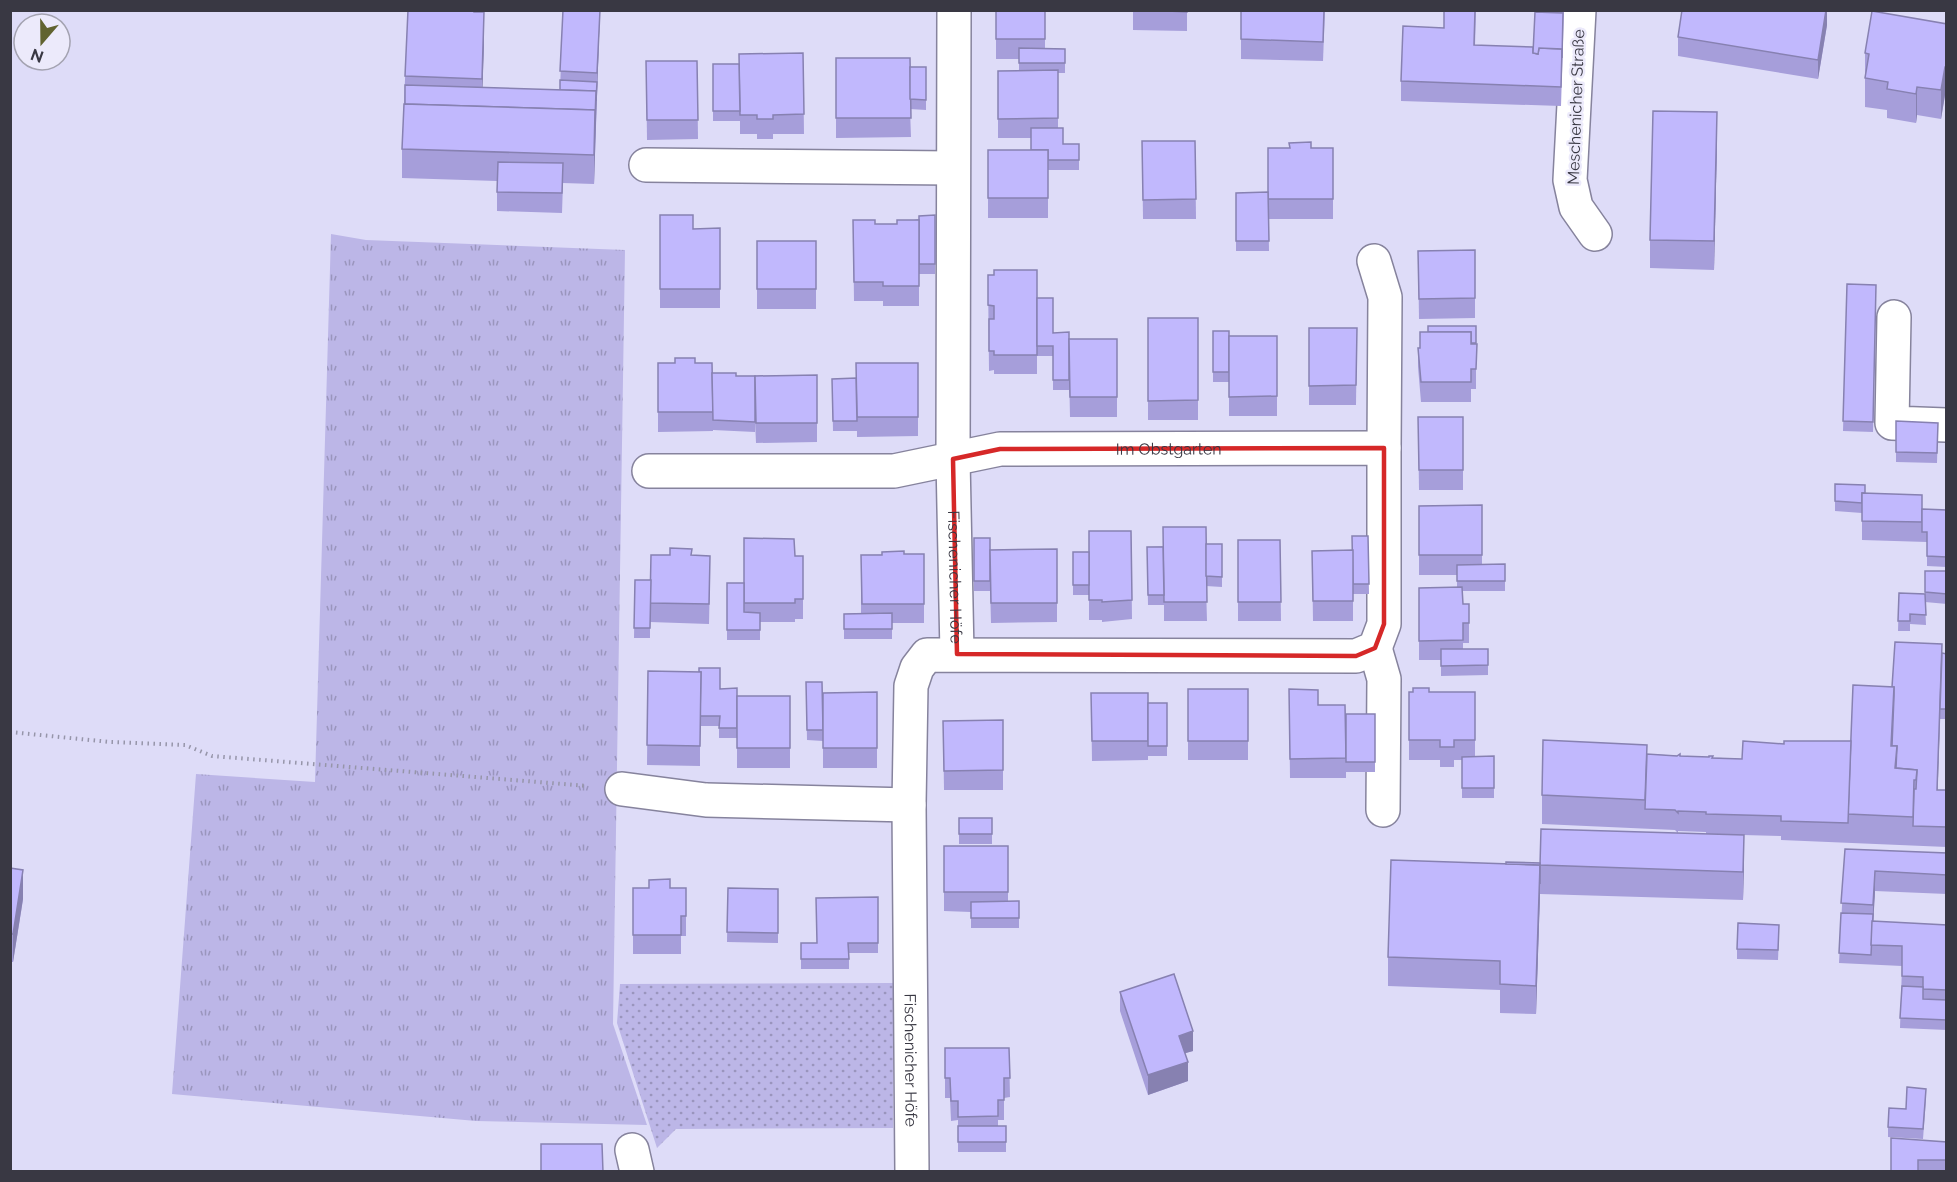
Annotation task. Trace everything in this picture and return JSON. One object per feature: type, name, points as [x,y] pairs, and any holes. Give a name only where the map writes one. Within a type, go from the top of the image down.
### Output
[{"type":"street","name":"Fischenicher Höfe","points":[[912,1172],[909,805],[911,686],[917,668],[927,655],[957,654],[953,459],[954,10]]},
{"type":"street","name":"Meschenicher Straße","points":[[1580,10],[1570,180],[1576,207],[1595,234]]},
{"type":"street","points":[[646,165],[953,168]]},
{"type":"street","points":[[1374,261],[1385,297],[1384,624],[1375,648],[1384,679],[1383,810]]},
{"type":"street","points":[[1894,318],[1892,423],[1947,425]]},
{"type":"street","name":"Im Obstgarten","points":[[953,459],[999,449],[1384,448]]},
{"type":"street","points":[[649,471],[894,471],[953,459]]},
{"type":"street","points":[[957,654],[1356,656],[1375,648]]},
{"type":"street","points":[[622,789],[706,800],[909,805]]},
{"type":"path","points":[[10,732],[51,738],[185,745],[212,756],[567,785]]},
{"type":"highlighted area","points":[[1384,448],[1384,624],[1375,648],[1356,656],[957,654],[953,459],[1000,449]]},
{"type":"green space","points":[[331,234],[366,240],[625,250],[613,1024],[647,1125],[476,1121],[172,1094],[196,774],[315,782]]},
{"type":"green space","points":[[893,983],[893,1128],[676,1129],[657,1148],[617,1023],[620,984]]},
{"type":"building","points":[[408,10],[484,12],[482,79],[405,76]]},
{"type":"building","points":[[563,10],[600,10],[597,73],[560,71]]},
{"type":"building","points":[[996,10],[1045,10],[1045,39],[996,39]]},
{"type":"building","points":[[1147,10],[1187,10],[1187,12]]},
{"type":"building","points":[[1241,10],[1324,10],[1323,42],[1241,39]]},
{"type":"building","points":[[1444,10],[1475,10],[1474,45],[1533,47],[1533,53],[1538,54],[1539,48],[1562,49],[1561,87],[1401,81],[1403,26],[1444,28]]},
{"type":"building","points":[[1682,10],[1826,10],[1818,60],[1678,37]]},
{"type":"building","points":[[1872,11],[1947,24],[1947,67],[1945,67],[1941,90],[1917,87],[1916,94],[1887,89],[1888,82],[1865,78],[1869,54],[1865,53]]},
{"type":"building","points":[[1535,12],[1563,13],[1562,58],[1562,49],[1539,48],[1538,54],[1533,53]]},
{"type":"building","points":[[1019,48],[1065,49],[1065,63],[1019,63]]},
{"type":"building","points":[[803,53],[804,114],[773,115],[773,119],[757,119],[757,115],[740,115],[739,54]]},
{"type":"building","points":[[836,58],[910,58],[911,118],[836,118]]},
{"type":"building","points":[[646,61],[697,61],[698,120],[647,120]]},
{"type":"building","points":[[713,64],[739,64],[740,111],[713,111]]},
{"type":"building","points":[[910,67],[926,67],[926,100],[910,99]]},
{"type":"building","points":[[1058,70],[1058,118],[998,119],[998,71]]},
{"type":"building","points":[[560,80],[597,82],[596,101],[596,91],[560,90]]},
{"type":"building","points":[[405,85],[596,91],[595,119],[595,110],[405,104]]},
{"type":"building","points":[[404,104],[595,110],[594,155],[402,149]]},
{"type":"building","points":[[1653,111],[1717,112],[1714,241],[1650,240]]},
{"type":"building","points":[[1031,128],[1063,128],[1063,144],[1079,144],[1079,160],[1048,160],[1048,150],[1031,150]]},
{"type":"building","points":[[1142,141],[1195,141],[1196,199],[1143,200]]},
{"type":"building","points":[[1311,142],[1311,148],[1333,148],[1333,199],[1268,199],[1268,148],[1290,148],[1289,143]]},
{"type":"building","points":[[988,150],[1048,150],[1048,198],[988,198]]},
{"type":"building","points":[[498,162],[563,163],[562,193],[497,192]]},
{"type":"building","points":[[1268,192],[1269,241],[1236,241],[1236,193]]},
{"type":"building","points":[[660,215],[693,215],[693,229],[720,228],[720,289],[660,289]]},
{"type":"building","points":[[935,215],[935,264],[919,264],[919,216]]},
{"type":"building","points":[[853,220],[875,220],[875,224],[897,224],[897,220],[919,220],[919,286],[883,286],[883,282],[854,282]]},
{"type":"building","points":[[757,241],[816,241],[816,289],[757,289]]},
{"type":"building","points":[[1475,250],[1475,298],[1419,299],[1418,251]]},
{"type":"building","points":[[994,270],[1037,270],[1037,355],[994,355],[994,351],[989,351],[989,319],[994,319],[994,306],[988,305],[988,275],[994,275]]},
{"type":"building","points":[[1847,284],[1876,285],[1873,422],[1843,421]]},
{"type":"building","points":[[1037,298],[1053,298],[1053,333],[1069,332],[1069,380],[1053,380],[1053,346],[1037,346]]},
{"type":"building","points":[[1148,318],[1198,318],[1198,400],[1148,401]]},
{"type":"building","points":[[1428,326],[1476,326],[1476,343],[1471,343],[1471,332],[1428,332]]},
{"type":"building","points":[[1309,328],[1357,328],[1356,385],[1309,386]]},
{"type":"building","points":[[1213,331],[1229,331],[1229,372],[1213,372]]},
{"type":"building","points":[[1420,332],[1471,332],[1471,344],[1477,344],[1476,369],[1471,369],[1471,382],[1421,382],[1418,348],[1420,348]]},
{"type":"building","points":[[1229,336],[1277,336],[1277,396],[1229,397]]},
{"type":"building","points":[[1069,339],[1117,339],[1117,397],[1070,397]]},
{"type":"building","points":[[675,358],[695,358],[695,363],[712,363],[713,412],[658,412],[658,363],[675,363]]},
{"type":"building","points":[[856,363],[918,363],[918,417],[857,417]]},
{"type":"building","points":[[712,373],[755,376],[755,422],[713,420]]},
{"type":"building","points":[[817,375],[817,423],[756,423],[755,376]]},
{"type":"building","points":[[856,378],[857,421],[833,421],[832,379]]},
{"type":"building","points":[[1418,417],[1463,417],[1463,470],[1419,470]]},
{"type":"building","points":[[1896,421],[1938,423],[1937,453],[1896,452]]},
{"type":"building","points":[[1835,484],[1865,485],[1862,503],[1835,501]]},
{"type":"building","points":[[1862,493],[1922,495],[1922,522],[1862,521]]},
{"type":"building","points":[[1482,505],[1482,555],[1419,555],[1419,506]]},
{"type":"building","points":[[1922,509],[1947,510],[1947,557],[1927,556],[1927,532],[1922,532]]},
{"type":"building","points":[[1163,527],[1206,527],[1207,602],[1164,602]]},
{"type":"building","points":[[1089,531],[1131,531],[1132,600],[1102,602],[1102,600],[1089,600]]},
{"type":"building","points":[[1352,536],[1368,536],[1369,584],[1353,584]]},
{"type":"building","points":[[744,538],[794,539],[795,556],[803,556],[803,599],[795,599],[795,603],[744,603]]},
{"type":"building","points":[[974,538],[990,538],[990,581],[974,581]]},
{"type":"building","points":[[1238,540],[1280,540],[1281,602],[1238,602]]},
{"type":"building","points":[[1206,544],[1222,544],[1222,577],[1206,576]]},
{"type":"building","points":[[1147,547],[1163,547],[1164,595],[1148,595]]},
{"type":"building","points":[[670,548],[692,549],[691,555],[710,556],[709,604],[650,603],[651,555],[670,555]]},
{"type":"building","points":[[1057,549],[1057,603],[991,603],[990,550]]},
{"type":"building","points":[[1353,550],[1353,601],[1313,601],[1312,551]]},
{"type":"building","points":[[904,551],[904,554],[924,554],[924,604],[862,604],[861,555],[882,555],[882,552]]},
{"type":"building","points":[[1073,552],[1089,552],[1089,585],[1073,585]]},
{"type":"building","points":[[1505,564],[1505,581],[1457,581],[1457,565]]},
{"type":"building","points":[[1925,571],[1947,571],[1947,594],[1925,592]]},
{"type":"building","points":[[635,580],[651,580],[650,628],[634,628]]},
{"type":"building","points":[[727,583],[744,583],[744,612],[760,613],[760,630],[727,630]]},
{"type":"building","points":[[1462,587],[1463,604],[1469,604],[1469,623],[1463,623],[1463,640],[1419,641],[1419,588]]},
{"type":"building","points":[[1899,593],[1925,594],[1926,615],[1910,614],[1910,621],[1898,621]]},
{"type":"building","points":[[892,613],[892,629],[844,629],[844,614]]},
{"type":"building","points":[[1895,642],[1942,644],[1937,790],[1947,790],[1947,827],[1913,826],[1917,770],[1896,768],[1897,746],[1892,746]]},
{"type":"building","points":[[1441,649],[1488,649],[1488,665],[1441,666]]},
{"type":"building","points":[[1942,653],[1947,654],[1947,709],[1940,709]]},
{"type":"building","points":[[699,668],[720,668],[720,689],[737,688],[737,728],[719,728],[720,716],[700,716],[701,672]]},
{"type":"building","points":[[648,671],[701,672],[700,746],[647,745]]},
{"type":"building","points":[[806,682],[822,682],[823,730],[807,730]]},
{"type":"building","points":[[1853,685],[1894,687],[1891,746],[1897,746],[1895,768],[1917,770],[1916,780],[1914,780],[1913,817],[1848,814]]},
{"type":"building","points":[[1413,688],[1429,688],[1429,692],[1475,692],[1475,740],[1454,740],[1454,747],[1440,747],[1440,740],[1409,740],[1409,692],[1413,692]]},
{"type":"building","points":[[1188,689],[1248,689],[1248,741],[1188,741]]},
{"type":"building","points":[[1289,689],[1318,690],[1318,705],[1345,705],[1346,758],[1290,759]]},
{"type":"building","points":[[877,692],[877,748],[823,748],[823,693]]},
{"type":"building","points":[[1091,693],[1148,693],[1148,741],[1092,741]]},
{"type":"building","points":[[737,696],[790,696],[790,748],[737,748]]},
{"type":"building","points":[[1148,703],[1167,703],[1167,746],[1148,746]]},
{"type":"building","points":[[1346,714],[1375,714],[1375,762],[1346,762]]},
{"type":"building","points":[[1003,720],[1003,770],[944,771],[943,721]]},
{"type":"building","points":[[1543,740],[1647,745],[1645,800],[1542,795]]},
{"type":"building","points":[[1743,741],[1784,744],[1784,741],[1851,741],[1848,823],[1781,821],[1781,816],[1678,811],[1678,813],[1675,810],[1645,809],[1647,754],[1742,759]]},
{"type":"building","points":[[1494,756],[1494,788],[1462,788],[1462,757]]},
{"type":"building","points":[[959,818],[992,818],[992,834],[959,834]]},
{"type":"building","points":[[1541,829],[1744,835],[1743,872],[1540,865]]},
{"type":"building","points":[[944,846],[1008,846],[1008,892],[944,892]]},
{"type":"building","points":[[1845,849],[1947,853],[1947,875],[1875,871],[1873,905],[1841,903]]},
{"type":"building","points":[[1391,860],[1540,865],[1536,986],[1500,984],[1500,961],[1388,957]]},
{"type":"building","points":[[1506,862],[1540,863],[1540,865],[1506,864]]},
{"type":"building","points":[[10,868],[23,870],[13,934],[10,934]]},
{"type":"building","points":[[670,879],[670,888],[686,888],[686,916],[681,916],[681,935],[633,935],[633,888],[649,888],[649,880]]},
{"type":"building","points":[[728,888],[778,889],[778,933],[727,932]]},
{"type":"building","points":[[878,897],[878,943],[848,943],[849,959],[801,959],[801,943],[817,943],[816,898]]},
{"type":"building","points":[[1019,901],[1019,918],[971,918],[971,902]]},
{"type":"building","points":[[1841,913],[1873,914],[1871,955],[1839,953]]},
{"type":"building","points":[[1872,921],[1947,925],[1947,990],[1923,989],[1923,977],[1902,976],[1902,946],[1871,945]]},
{"type":"building","points":[[1738,923],[1779,925],[1778,950],[1737,949]]},
{"type":"building","points":[[1174,974],[1193,1031],[1179,1036],[1188,1062],[1148,1075],[1120,992]]},
{"type":"building","points":[[1902,986],[1923,987],[1923,999],[1947,1000],[1947,1020],[1900,1018]]},
{"type":"building","points":[[945,1048],[1009,1048],[1010,1078],[1004,1078],[1004,1100],[998,1100],[998,1116],[958,1117],[958,1101],[951,1101],[950,1078],[945,1078]]},
{"type":"building","points":[[1907,1087],[1926,1089],[1923,1129],[1888,1127],[1889,1108],[1906,1109]]},
{"type":"building","points":[[958,1126],[1006,1126],[1006,1142],[958,1142]]},
{"type":"building","points":[[1891,1138],[1947,1142],[1947,1160],[1918,1160],[1918,1171],[1891,1171]]},
{"type":"building","points":[[541,1144],[602,1144],[603,1172],[541,1172]]}]
